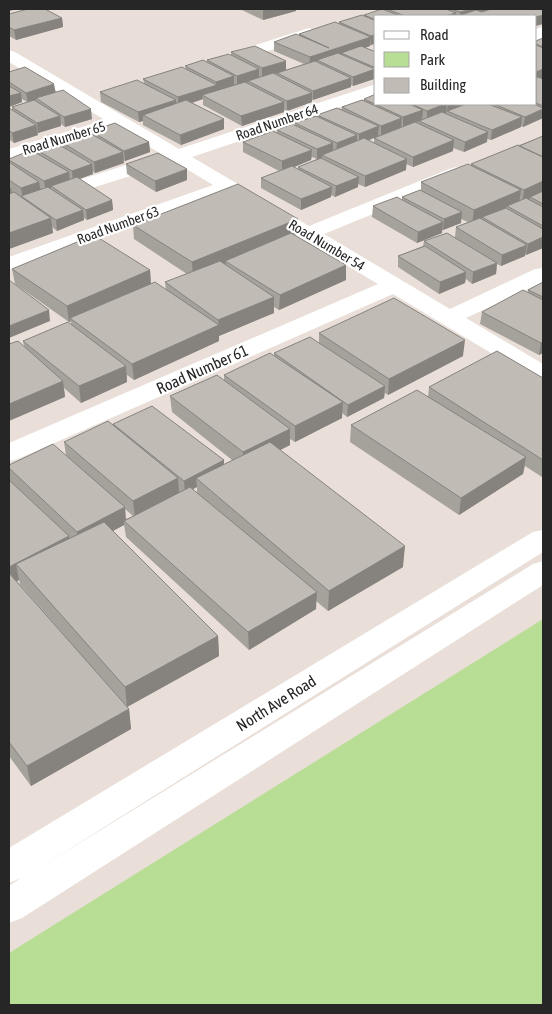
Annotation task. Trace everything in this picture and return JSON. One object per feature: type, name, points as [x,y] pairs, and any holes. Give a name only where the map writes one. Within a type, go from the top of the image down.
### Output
[{"type":"street","points":[[212,63],[324,29]]},
{"type":"street","name":"Road Number 54","points":[[9,55],[29,68],[96,99],[120,121],[451,317],[543,374]]},
{"type":"street","points":[[9,73],[29,68]]},
{"type":"street","name":"Road Number 64","points":[[9,208],[179,155],[374,90]]},
{"type":"street","name":"Road Number 65","points":[[9,155],[120,121]]},
{"type":"street","points":[[276,247],[472,167]]},
{"type":"street","name":"Road Number 63","points":[[9,264],[234,189],[261,185]]},
{"type":"street","points":[[451,317],[543,274]]},
{"type":"street","name":"Road Number 61","points":[[9,453],[395,285]]},
{"type":"street","name":"North Ave Road","points":[[9,868],[543,539]]},
{"type":"street","points":[[9,906],[543,571]]},
{"type":"green space","points":[[543,619],[543,1005],[9,1005],[9,953]]},
{"type":"building","points":[[28,9],[45,9],[62,18],[14,30],[9,27],[9,14]]},
{"type":"building","points":[[382,9],[397,15],[374,15],[374,19],[364,15]]},
{"type":"building","points":[[387,9],[446,9],[456,13],[449,15],[402,15]]},
{"type":"building","points":[[451,9],[472,9],[460,12]]},
{"type":"building","points":[[491,9],[543,9],[543,15],[537,17],[537,15],[461,15],[476,10],[482,12]]},
{"type":"building","points":[[362,15],[374,20],[374,35],[371,36],[339,22]]},
{"type":"building","points":[[335,22],[371,37],[310,57],[274,42],[296,34],[329,48],[299,34]]},
{"type":"building","points":[[543,38],[543,47],[537,44],[537,41]]},
{"type":"building","points":[[537,45],[543,48],[543,69],[537,72]]},
{"type":"building","points":[[255,46],[286,61],[262,68],[231,52]]},
{"type":"building","points":[[361,46],[374,51],[374,67],[341,53]]},
{"type":"building","points":[[338,53],[374,69],[353,77],[317,60]]},
{"type":"building","points":[[229,54],[259,69],[237,76],[207,60]]},
{"type":"building","points":[[203,60],[234,76],[216,82],[185,66]]},
{"type":"building","points":[[315,61],[351,78],[313,91],[277,73]]},
{"type":"building","points":[[25,67],[54,84],[26,93],[9,82],[9,72]]},
{"type":"building","points":[[182,67],[217,85],[178,97],[143,79]]},
{"type":"building","points":[[273,73],[312,93],[287,101],[248,81]]},
{"type":"building","points":[[537,78],[543,79],[543,106],[537,103]]},
{"type":"building","points":[[137,80],[176,100],[138,112],[100,92]]},
{"type":"building","points":[[245,82],[284,102],[241,116],[202,95]]},
{"type":"building","points":[[9,86],[21,93],[9,96]]},
{"type":"building","points":[[63,90],[91,109],[64,117],[36,98]]},
{"type":"building","points":[[374,95],[374,104],[364,99]]},
{"type":"building","points":[[34,100],[60,116],[37,123],[12,107]]},
{"type":"building","points":[[186,100],[224,119],[180,135],[143,115]]},
{"type":"building","points":[[362,100],[402,118],[381,126],[342,107]]},
{"type":"building","points":[[377,105],[411,105],[423,110],[403,117]]},
{"type":"building","points":[[414,105],[442,105],[427,111]]},
{"type":"building","points":[[463,105],[491,105],[522,117],[492,130],[447,111]]},
{"type":"building","points":[[496,105],[536,105],[543,108],[525,117]]},
{"type":"building","points":[[9,108],[36,125],[12,133],[9,130]]},
{"type":"building","points":[[337,108],[379,126],[359,134],[317,115]]},
{"type":"building","points":[[442,112],[488,132],[465,142],[419,121]]},
{"type":"building","points":[[316,116],[357,135],[337,143],[295,123]]},
{"type":"building","points":[[415,122],[454,140],[413,157],[374,138]]},
{"type":"building","points":[[115,123],[149,142],[124,151],[91,131]]},
{"type":"building","points":[[292,124],[333,143],[317,149],[277,130]]},
{"type":"building","points":[[273,131],[312,150],[282,161],[243,142]]},
{"type":"building","points":[[88,132],[123,152],[94,162],[60,141]]},
{"type":"building","points":[[543,136],[543,157],[519,146]]},
{"type":"building","points":[[364,138],[407,159],[365,176],[322,155]]},
{"type":"building","points":[[56,143],[92,164],[72,171],[37,150]]},
{"type":"building","points":[[518,145],[543,157],[543,181],[524,190],[471,164]]},
{"type":"building","points":[[31,150],[69,172],[44,181],[9,160]]},
{"type":"building","points":[[158,153],[187,169],[155,181],[126,164]]},
{"type":"building","points":[[321,158],[359,177],[336,186],[298,167]]},
{"type":"building","points":[[9,162],[39,182],[21,188],[9,180]]},
{"type":"building","points":[[468,164],[521,190],[474,210],[421,182]]},
{"type":"building","points":[[292,166],[332,187],[301,199],[261,178]]},
{"type":"building","points":[[77,177],[112,200],[86,210],[51,186]]},
{"type":"building","points":[[238,184],[298,219],[192,262],[133,225]]},
{"type":"building","points":[[48,187],[83,210],[56,220],[21,196]]},
{"type":"building","points":[[420,190],[462,212],[444,219],[402,197]]},
{"type":"building","points":[[543,191],[543,204],[530,197]]},
{"type":"building","points":[[14,192],[51,218],[9,233],[9,194]]},
{"type":"building","points":[[397,197],[443,222],[418,232],[373,206]]},
{"type":"building","points":[[526,198],[543,207],[543,226],[507,206]]},
{"type":"building","points":[[506,208],[543,229],[543,237],[528,244],[482,217]]},
{"type":"building","points":[[480,218],[527,245],[502,255],[456,227]]},
{"type":"building","points":[[291,233],[346,265],[280,295],[225,261]]},
{"type":"building","points":[[447,233],[497,263],[473,272],[424,241]]},
{"type":"building","points":[[94,235],[150,270],[67,306],[12,269]]},
{"type":"building","points":[[425,246],[466,272],[440,282],[398,256]]},
{"type":"building","points":[[220,261],[274,297],[218,320],[165,282]]},
{"type":"building","points":[[9,280],[49,310],[9,326]]},
{"type":"building","points":[[155,282],[219,325],[132,364],[70,318]]},
{"type":"building","points":[[543,282],[543,297],[528,290]]},
{"type":"building","points":[[523,290],[543,300],[543,342],[541,343],[482,312]]},
{"type":"building","points":[[394,298],[465,340],[389,379],[319,333]]},
{"type":"building","points":[[68,322],[126,366],[79,386],[23,341]]},
{"type":"building","points":[[310,337],[385,386],[348,405],[274,353]]},
{"type":"building","points":[[18,341],[63,381],[9,404],[9,344]]},
{"type":"building","points":[[497,351],[543,378],[543,460],[429,387]]},
{"type":"building","points":[[270,353],[343,402],[295,426],[224,375]]},
{"type":"building","points":[[217,375],[290,429],[243,452],[170,396]]},
{"type":"building","points":[[417,390],[526,457],[461,498],[351,425]]},
{"type":"building","points":[[152,406],[224,460],[184,481],[113,424]]},
{"type":"building","points":[[108,421],[178,478],[133,501],[64,442]]},
{"type":"building","points":[[270,442],[405,546],[329,591],[196,478]]},
{"type":"building","points":[[53,444],[125,507],[77,532],[9,468],[9,465]]},
{"type":"building","points":[[9,480],[69,536],[9,567]]},
{"type":"building","points":[[190,487],[317,592],[248,632],[124,521]]},
{"type":"building","points":[[104,522],[218,636],[125,687],[16,564]]},
{"type":"building","points":[[9,573],[129,709],[27,766],[9,742]]}]
